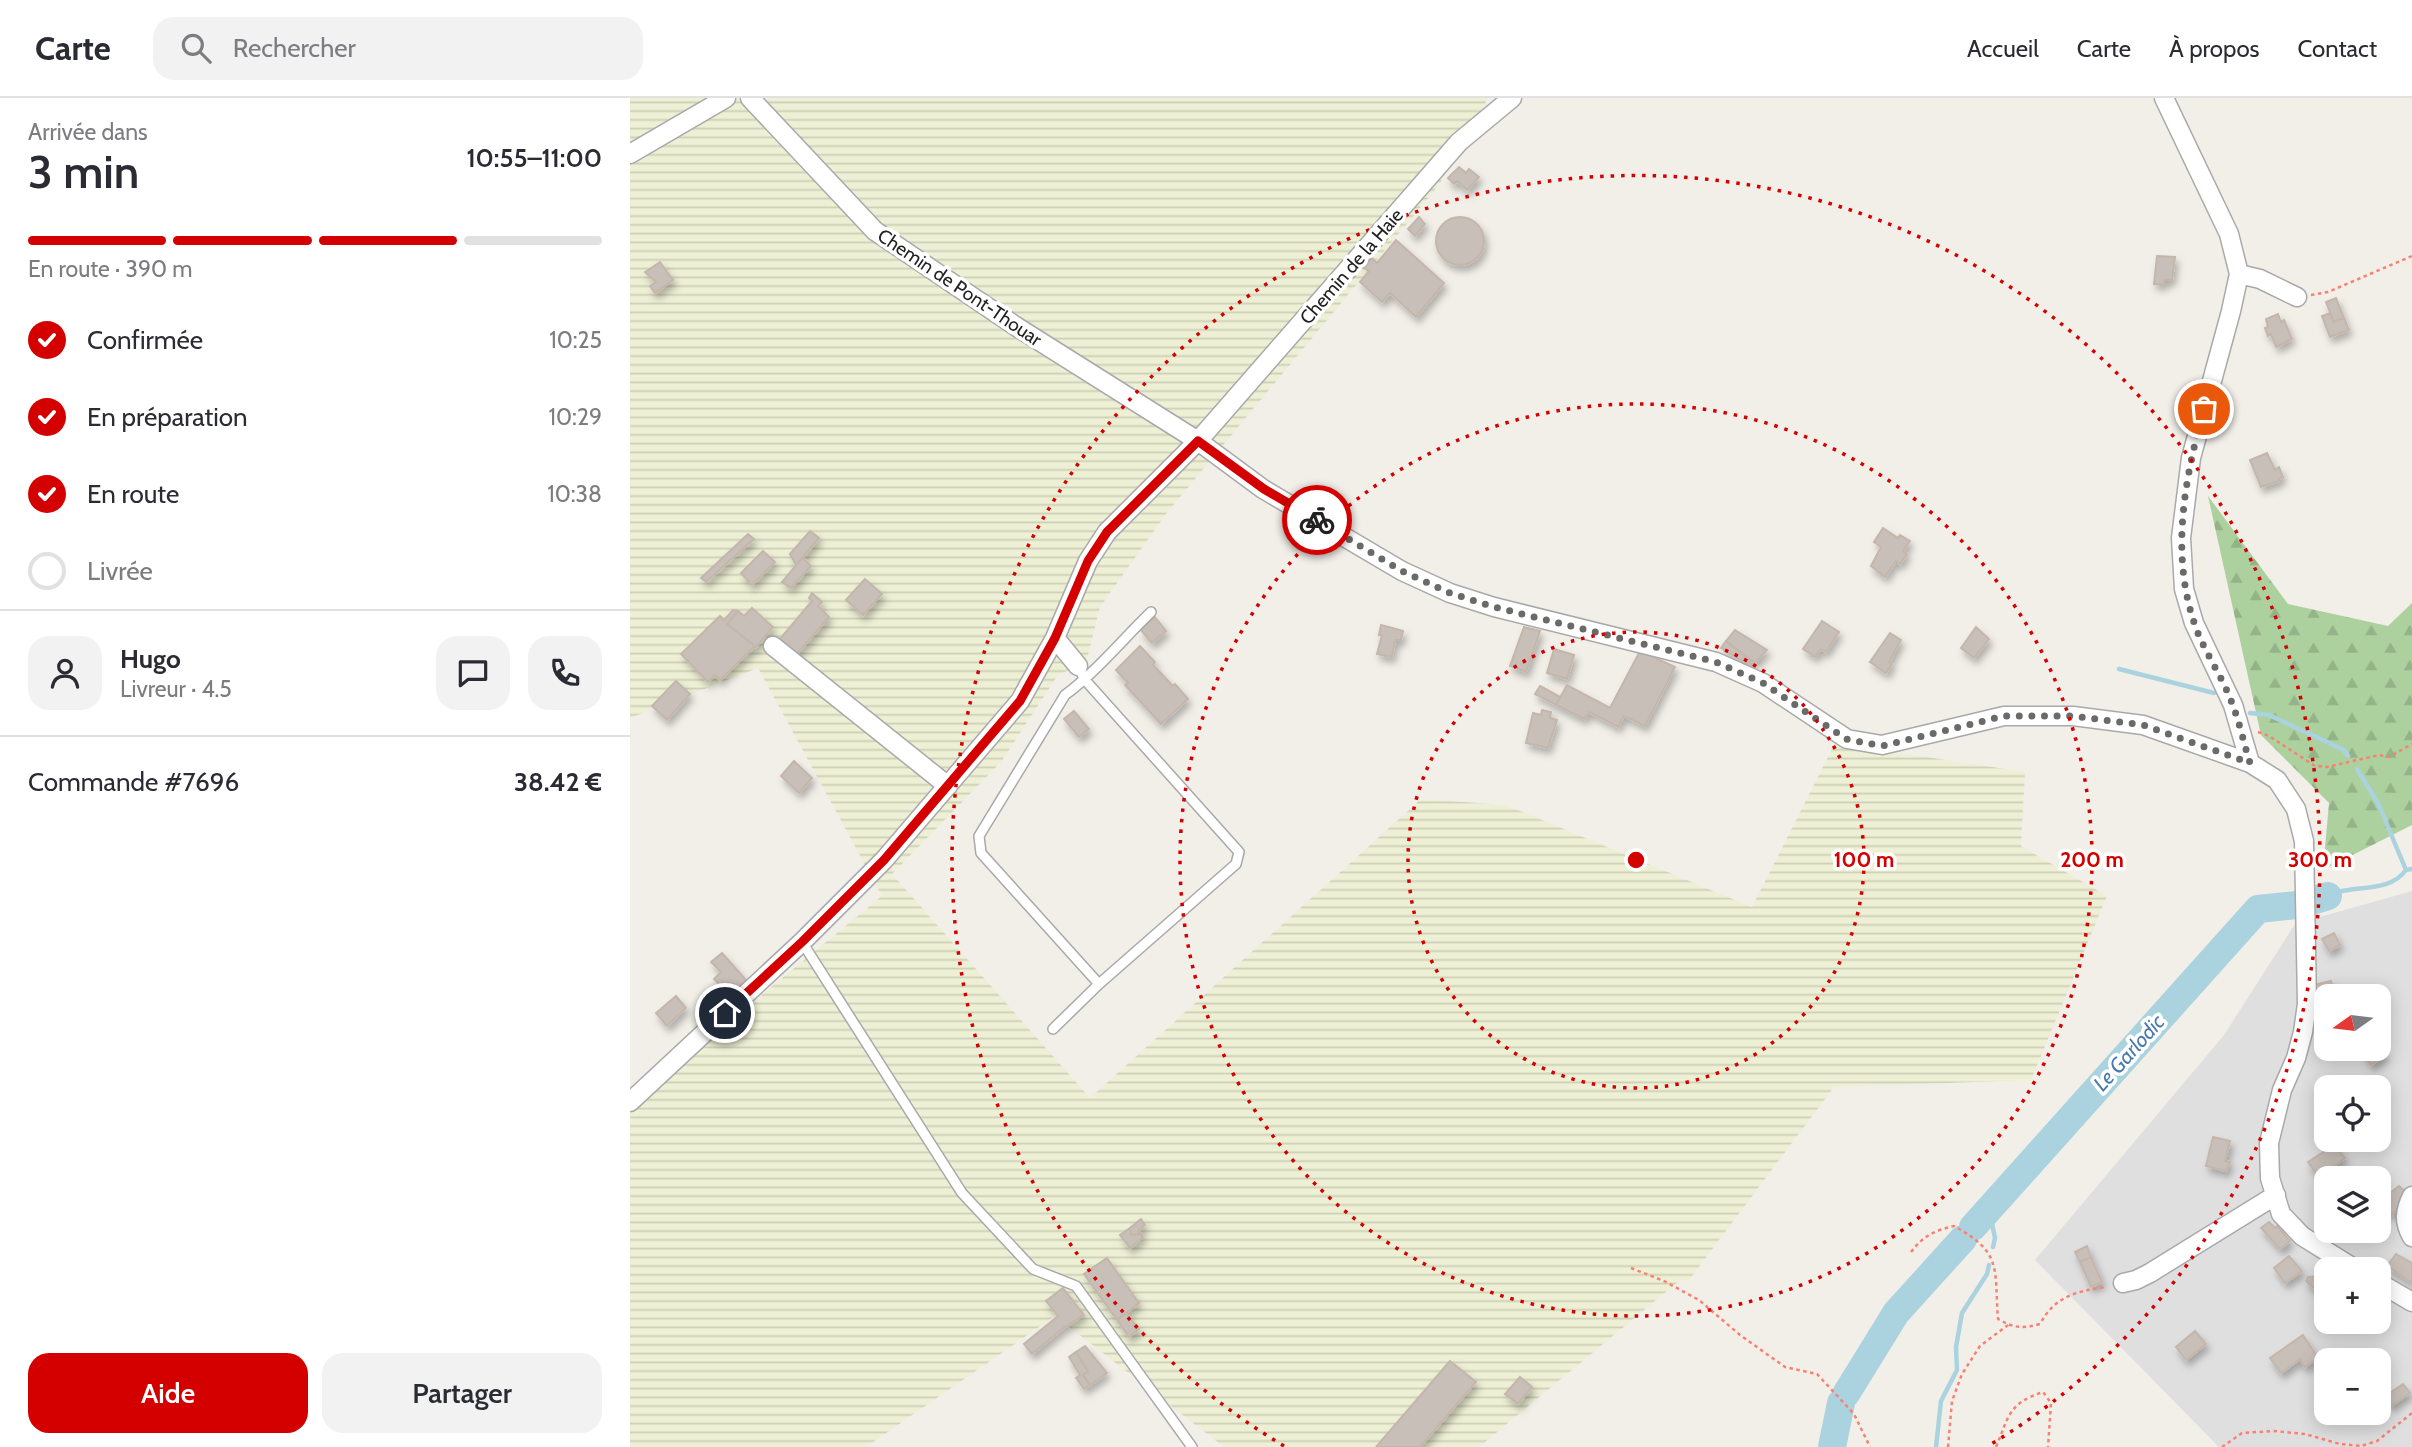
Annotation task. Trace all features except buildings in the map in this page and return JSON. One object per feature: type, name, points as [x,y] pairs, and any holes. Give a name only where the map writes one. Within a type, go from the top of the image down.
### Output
[{"type":"street","points":[[630,154],[726,98]]},
{"type":"street","name":"Chemin de Pont-Thouar","points":[[750,98],[875,231],[1017,327],[1198,441],[1264,489],[1414,576],[1450,593],[1494,607],[1716,662],[1763,683],[1846,739],[1882,746],[2004,716],[2073,716],[2143,725],[2250,763],[2277,780],[2296,809],[2304,841],[2307,1004],[2296,1058],[2282,1090],[2269,1143],[2270,1178],[2281,1214],[2302,1236],[2336,1257]]},
{"type":"street","name":"Chemin de la Haie","points":[[630,1102],[802,942],[884,860],[1020,701],[1055,638],[1088,561],[1107,532],[1198,441],[1459,142],[1512,98]]},
{"type":"street","points":[[2164,98],[2229,234],[2239,274],[2191,458],[2181,538],[2184,589],[2194,623],[2233,705],[2250,763]]},
{"type":"street","points":[[2239,274],[2260,279],[2297,297]]},
{"type":"street","points":[[1055,638],[1081,673]]},
{"type":"street","points":[[773,646],[947,786]]},
{"type":"street","points":[[2123,1283],[2150,1273],[2276,1195]]},
{"type":"street","points":[[2412,1196],[2405,1210],[2406,1228],[2412,1237]]},
{"type":"street","points":[[2391,1290],[2412,1302]]},
{"type":"lane","points":[[1099,984],[981,853],[979,836],[1081,673],[1103,658],[1151,612]]},
{"type":"lane","points":[[1053,1029],[1099,984],[1236,864],[1239,852],[1081,673]]},
{"type":"lane","points":[[802,942],[962,1193],[1033,1269],[1076,1286],[1192,1447]]},
{"type":"path","points":[[2297,297],[2328,292],[2412,256]]},
{"type":"path","points":[[2241,733],[2256,731],[2269,736],[2315,766],[2327,767],[2379,755],[2389,757],[2412,744]]},
{"type":"path","points":[[1911,1252],[1924,1236],[1954,1226],[1977,1238],[1994,1260],[1998,1319],[2024,1329],[2040,1324],[2048,1310],[2079,1290],[2123,1283]]},
{"type":"path","points":[[1631,1268],[1664,1281],[1699,1300],[1740,1335],[1785,1367],[1817,1374],[1854,1414],[1870,1447]]},
{"type":"path","points":[[1948,1447],[1952,1402],[1962,1374],[1980,1346],[2008,1325]]},
{"type":"path","points":[[1996,1447],[2007,1416],[2029,1396],[2043,1392],[2051,1403],[2048,1447]]},
{"type":"path","points":[[2222,1447],[2242,1433],[2274,1431],[2305,1434],[2340,1444],[2361,1446],[2377,1441],[2412,1413]]},
{"type":"shaded area","points":[[2412,891],[2412,1447],[2219,1447],[2035,1260],[2224,1035],[2295,924]]},
{"type":"green space","points":[[630,98],[1488,98],[1439,185],[1166,514],[1100,607],[1087,659],[1058,675],[1001,762],[892,874],[1090,1098],[1421,799],[1506,805],[1752,907],[1835,743],[2025,772],[2021,846],[2107,896],[2031,1080],[1834,1087],[1689,1280],[1679,1281],[1479,1447],[1224,1447],[1055,1316],[866,1447],[630,1447],[630,1103],[882,896],[758,668],[630,718]]},
{"type":"green space","points":[[2208,496],[2288,604],[2388,626],[2412,603],[2412,825],[2323,870],[2329,803],[2261,735]]},
{"type":"waterway","points":[[2119,669],[2214,693]]},
{"type":"waterway","points":[[2250,713],[2269,715],[2344,750],[2348,756]]},
{"type":"waterway","points":[[2357,769],[2378,803],[2406,870]]},
{"type":"waterway","name":"Le Garlodic","points":[[2338,892],[2384,885],[2400,877],[2406,870],[2412,869]]},
{"type":"waterway","name":"Le Garlodic","points":[[2315,900],[2328,896]]},
{"type":"waterway","name":"Le Garlodic","points":[[1973,1227],[2258,909],[2297,905]]},
{"type":"waterway","points":[[1989,1209],[1995,1238],[1993,1247]]},
{"type":"waterway","name":"Le Garlodic","points":[[1846,1394],[1896,1313],[1963,1239]]},
{"type":"waterway","points":[[1936,1447],[1941,1401],[1957,1370],[1956,1347],[1962,1313],[1987,1274],[1989,1265]]},
{"type":"waterway","name":"Le Garlodic","points":[[1832,1447],[1841,1403]]},
{"type":"way so far","points":[[1317,520],[1402,571],[1450,593],[1494,607],[1716,662],[1763,683],[1846,739],[1882,746],[2004,716],[2073,716],[2143,725],[2250,763],[2233,705],[2194,623],[2184,589],[2181,538],[2191,458],[2204,409]]},
{"type":"route","points":[[725,1013],[802,942],[884,860],[1020,701],[1055,638],[1088,561],[1107,532],[1198,441],[1264,489],[1317,520]]}]
